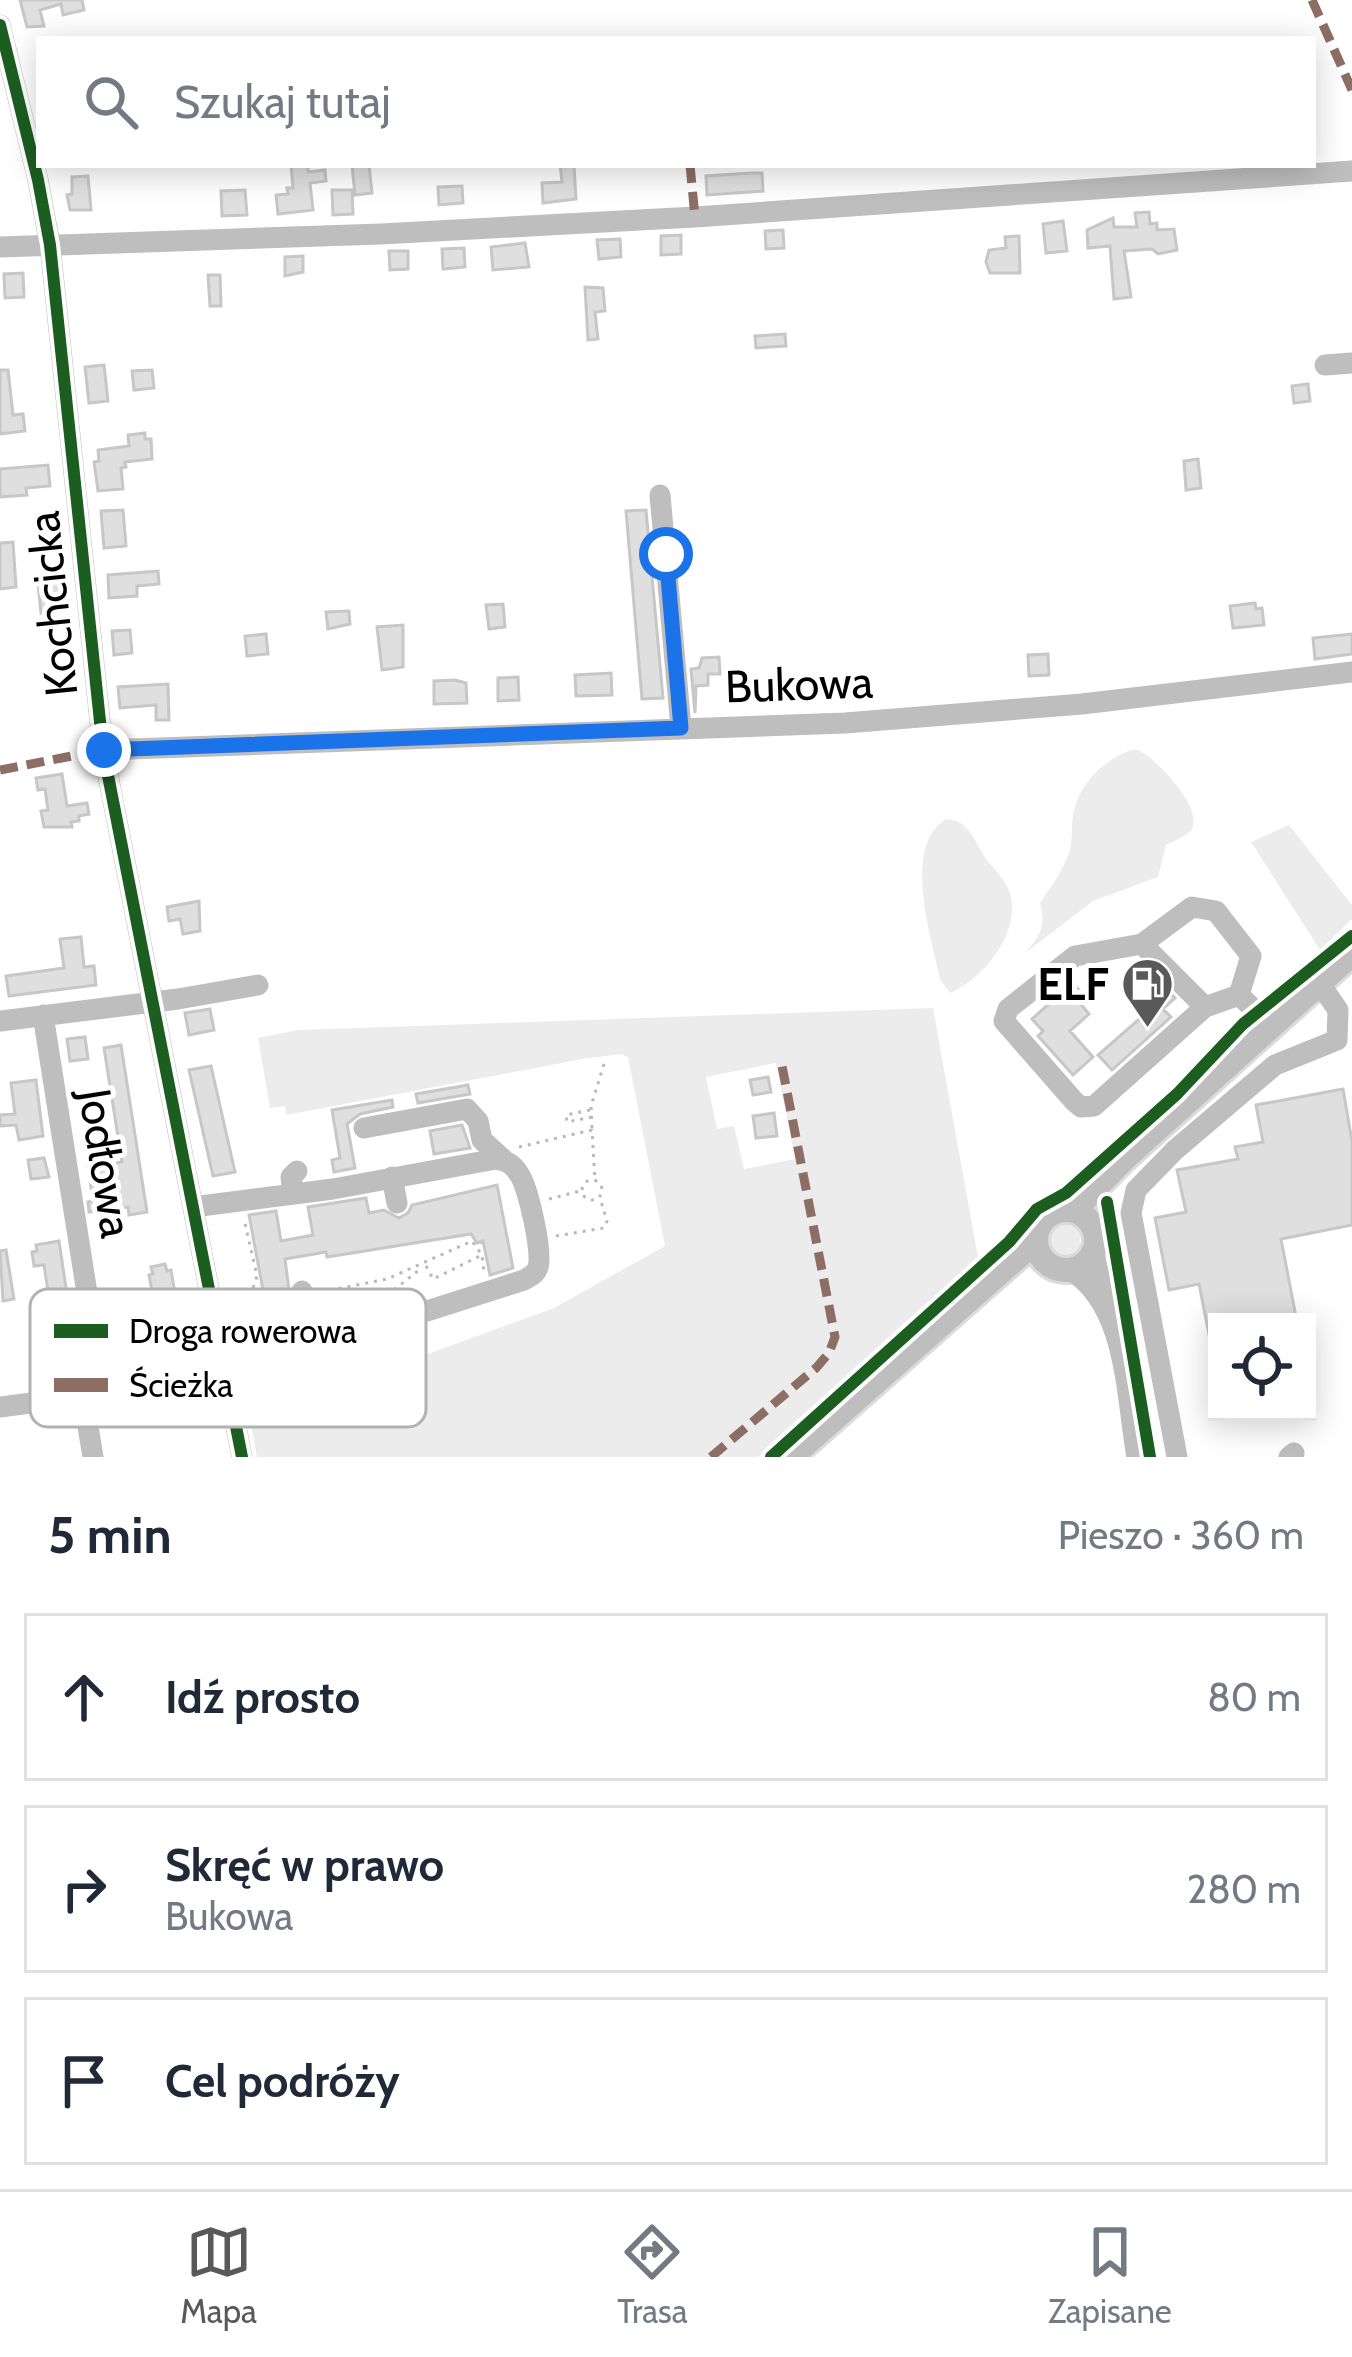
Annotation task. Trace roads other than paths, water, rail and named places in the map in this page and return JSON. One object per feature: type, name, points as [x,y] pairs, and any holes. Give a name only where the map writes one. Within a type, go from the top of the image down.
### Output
[{"type":"main road","points":[[790,1457],[971,1296],[1041,1251],[1047,1217],[1084,1200],[1352,954]]},
{"type":"main road","points":[[1041,1251],[1056,1269],[1084,1265],[1103,1198],[1124,1159]]},
{"type":"main road","points":[[1064,1210],[1082,1215],[1094,1242]]},
{"type":"street","name":"Kochcicka","points":[[0,25],[50,245],[104,750],[208,1289]]},
{"type":"street","points":[[0,247],[695,217],[1352,171]]},
{"type":"street","points":[[1325,365],[1352,362]]},
{"type":"street","points":[[660,495],[681,728]]},
{"type":"street","name":"Bukowa","points":[[104,750],[845,723],[1082,704],[1352,672]]},
{"type":"street","points":[[1192,907],[1216,911],[1251,956],[1240,995],[1205,1007],[1104,1101],[1082,1107],[1007,1028],[1004,1015],[1075,956],[1142,944],[1192,907]]},
{"type":"street","points":[[1142,944],[1205,1007]]},
{"type":"street","points":[[1320,984],[1337,1010],[1336,1040],[1352,1058]]},
{"type":"street","points":[[0,1021],[258,985]]},
{"type":"street","points":[[1240,995],[1272,1027]]},
{"type":"street","name":"Jodłowa","points":[[43,1015],[79,1289]]},
{"type":"street","points":[[1177,1457],[1131,1214],[1132,1197],[1175,1150],[1275,1065],[1336,1040]]},
{"type":"street","points":[[364,1128],[463,1108],[475,1116],[480,1151]]},
{"type":"street","points":[[193,1207],[295,1182],[392,1177],[480,1151],[505,1160],[522,1178],[530,1204],[537,1271],[524,1280],[426,1311]]},
{"type":"street","points":[[392,1177],[397,1203]]},
{"type":"street","points":[[1094,1242],[1137,1457]]},
{"type":"street","points":[[1070,1270],[1097,1294],[1114,1331]]},
{"type":"street","points":[[1121,1366],[1158,1360]]},
{"type":"street","points":[[0,1407],[30,1403]]},
{"type":"street","name":"Kochcicka","points":[[236,1427],[242,1457]]},
{"type":"place","name":"ELF","points":[[1148,1030]]}]
